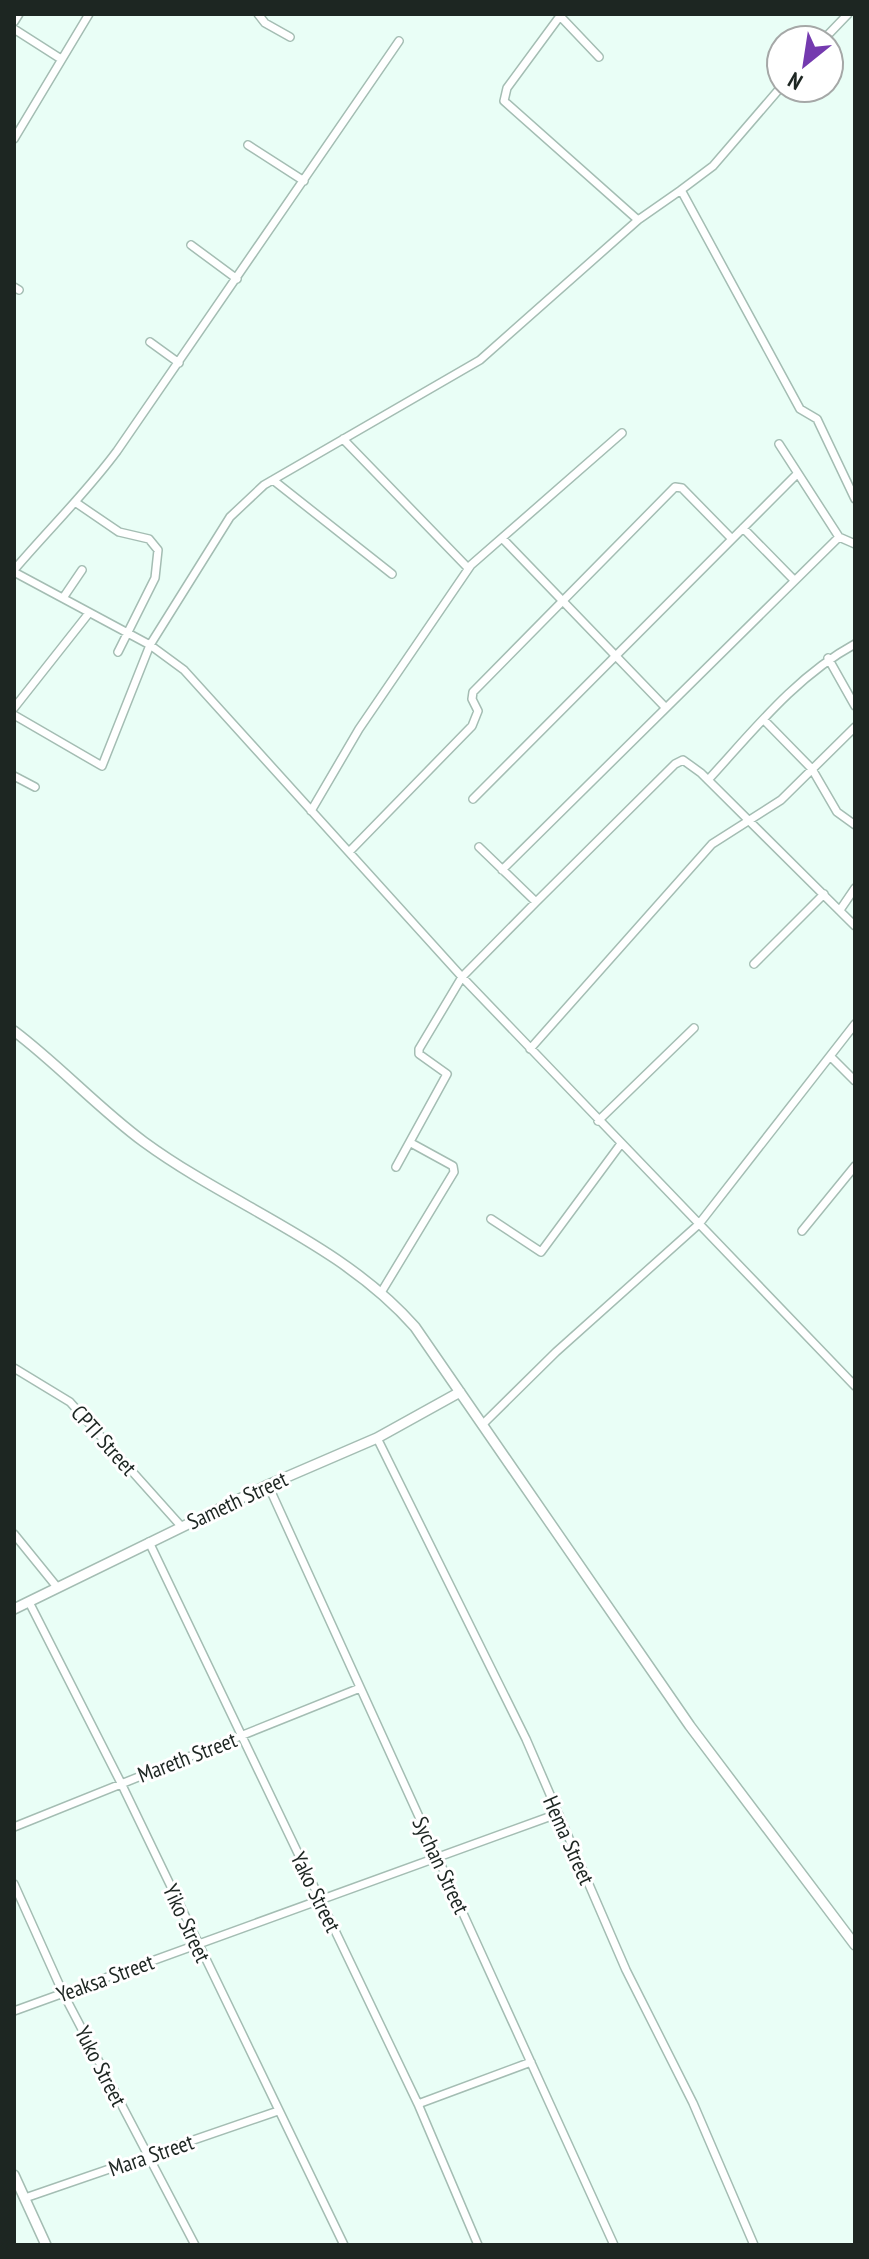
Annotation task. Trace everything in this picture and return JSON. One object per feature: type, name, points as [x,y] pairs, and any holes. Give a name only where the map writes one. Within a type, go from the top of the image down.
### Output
[{"type":"street","points":[[14,22],[19,14]]},
{"type":"street","points":[[14,139],[89,14]]},
{"type":"street","points":[[258,14],[265,23],[290,37]]},
{"type":"street","points":[[599,57],[559,15],[507,88],[504,101],[638,220]]},
{"type":"street","points":[[14,29],[61,59]]},
{"type":"street","points":[[399,41],[179,363],[88,490],[14,571],[150,645],[184,670],[462,977],[620,1145],[855,1386]]},
{"type":"street","points":[[14,715],[102,766],[150,645],[230,517],[273,480],[480,360],[638,220],[713,166],[766,104]]},
{"type":"street","points":[[248,145],[304,181]]},
{"type":"street","points":[[681,190],[800,409],[817,419],[855,499]]},
{"type":"street","points":[[191,245],[237,279]]},
{"type":"street","points":[[150,342],[179,363]]},
{"type":"street","points":[[311,811],[359,729],[468,568],[622,433]]},
{"type":"street","points":[[343,439],[468,568]]},
{"type":"street","points":[[779,444],[839,537],[855,544]]},
{"type":"street","points":[[473,799],[797,474]]},
{"type":"street","points":[[273,480],[392,574]]},
{"type":"street","points":[[349,852],[472,726],[478,711],[472,699],[473,692],[561,599],[675,487],[682,488],[732,539]]},
{"type":"street","points":[[75,502],[119,532],[149,539],[158,550],[155,578],[118,652]]},
{"type":"street","points":[[743,528],[794,580]]},
{"type":"street","points":[[502,870],[839,537]]},
{"type":"street","points":[[502,538],[614,658],[665,707]]},
{"type":"street","points":[[63,598],[82,570]]},
{"type":"street","points":[[14,708],[89,613]]},
{"type":"street","points":[[708,780],[828,658],[855,644]]},
{"type":"street","points":[[828,658],[855,706]]},
{"type":"street","points":[[764,720],[812,769],[837,812],[855,825]]},
{"type":"street","points":[[530,1049],[712,844],[781,800],[855,727]]},
{"type":"street","points":[[396,1167],[447,1074],[419,1054],[419,1049],[462,977],[675,764],[683,760],[708,780],[855,926]]},
{"type":"street","points":[[14,776],[35,787]]},
{"type":"street","points":[[479,847],[536,902]]},
{"type":"street","points":[[840,910],[855,888]]},
{"type":"street","points":[[754,964],[824,894]]},
{"type":"street","points":[[482,1425],[556,1352],[699,1224],[832,1058],[855,1024]]},
{"type":"street","points":[[598,1121],[694,1028]]},
{"type":"street","points":[[14,1031],[145,1142],[346,1264],[382,1291],[415,1327],[690,1726],[855,1945]]},
{"type":"street","points":[[832,1058],[855,1081]]},
{"type":"street","points":[[382,1291],[454,1172],[453,1166],[411,1143]]},
{"type":"street","points":[[491,1219],[541,1252],[620,1145]]},
{"type":"street","points":[[802,1231],[855,1166]]},
{"type":"street","name":"CPTI Street","points":[[14,1368],[70,1402],[181,1526]]},
{"type":"street","name":"Sameth Street","points":[[14,1609],[268,1485],[377,1438],[460,1392]]},
{"type":"street","name":"Hema Street","points":[[377,1438],[515,1716],[626,1970],[693,2103],[754,2245]]},
{"type":"street","name":"Sychan Street","points":[[268,1485],[614,2245]]},
{"type":"street","points":[[14,1534],[57,1587]]},
{"type":"street","name":"Yako Street","points":[[149,1542],[418,2104],[478,2245]]},
{"type":"street","name":"Yiko Street","points":[[29,1602],[121,1783],[196,1945],[344,2245]]},
{"type":"street","name":"Mareth Street","points":[[14,1827],[360,1688]]},
{"type":"street","name":"Yeaksa Street","points":[[14,2011],[439,1860],[557,1814]]},
{"type":"street","name":"Yuko Street","points":[[14,1884],[63,1993],[195,2245]]},
{"type":"street","points":[[418,2104],[531,2062]]},
{"type":"street","name":"Mara Street","points":[[25,2198],[278,2111]]},
{"type":"street","points":[[14,2175],[46,2245]]}]
